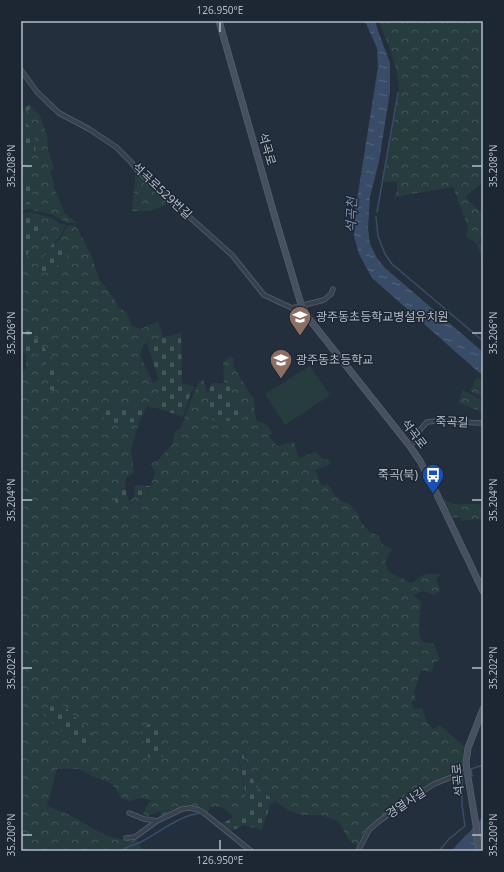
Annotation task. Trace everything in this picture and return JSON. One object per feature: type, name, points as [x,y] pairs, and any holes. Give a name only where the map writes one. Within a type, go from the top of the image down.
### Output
[{"type":"street","name":"석곡로","points":[[219,21],[297,294],[302,306],[310,320],[420,461],[483,591]]},
{"type":"street","name":"석곡로529번길","points":[[21,70],[37,92],[59,113],[89,129],[116,147],[138,171],[232,255],[264,295],[292,308],[302,306]]},
{"type":"street","points":[[302,306],[324,300],[331,294],[333,289]]},
{"type":"street","name":"죽곡길","points":[[409,445],[414,442],[418,432],[428,422],[483,423]]},
{"type":"street","name":"석곡로","points":[[479,851],[466,762],[468,748],[483,709]]},
{"type":"street","name":"경열사길","points":[[358,851],[369,830],[397,808],[434,784],[467,771]]},
{"type":"street","points":[[126,838],[135,837],[157,821],[182,809],[190,808],[204,813],[251,851]]},
{"type":"street","points":[[129,813],[144,819],[157,821]]},
{"type":"green space","points":[[380,21],[483,21],[483,185],[481,184],[465,197],[481,212],[483,232],[478,244],[483,242],[483,260],[477,244],[466,236],[468,227],[453,187],[394,197],[397,192],[397,182],[383,182],[399,93],[399,84]]},
{"type":"green space","points":[[30,104],[32,107],[25,113],[24,120],[34,133],[36,154],[30,154],[23,148],[24,130],[21,127],[21,114],[22,111]]},
{"type":"green space","points":[[32,107],[40,116],[47,135],[48,150],[54,169],[50,171],[54,188],[65,213],[77,223],[67,223],[53,215],[29,209],[21,211],[21,199],[23,205],[28,181],[21,183],[21,127],[24,130],[34,133],[24,120],[25,113]]},
{"type":"green space","points":[[136,171],[172,203],[150,211],[132,211]]},
{"type":"green space","points":[[28,181],[33,200],[29,204],[23,205],[21,199],[21,183]]},
{"type":"green space","points":[[30,212],[52,218],[59,223],[66,225],[59,238],[39,262],[69,253],[55,243],[60,239],[68,225],[76,226],[92,257],[99,279],[114,298],[118,307],[126,312],[132,326],[141,329],[158,321],[163,337],[143,345],[140,355],[153,383],[159,380],[157,408],[147,407],[123,409],[109,406],[108,423],[139,422],[131,449],[134,473],[126,477],[125,488],[119,490],[125,504],[135,497],[144,498],[148,495],[155,473],[151,464],[159,459],[172,445],[175,431],[180,429],[200,380],[204,381],[212,419],[245,414],[233,405],[229,383],[224,383],[223,363],[230,356],[234,358],[233,366],[251,395],[254,397],[255,415],[257,421],[266,424],[273,433],[269,436],[277,446],[294,442],[299,458],[315,452],[323,459],[329,459],[331,464],[315,470],[322,486],[328,484],[339,499],[345,503],[349,503],[358,514],[360,521],[370,532],[379,536],[382,544],[392,549],[385,562],[388,571],[410,583],[424,575],[441,574],[436,579],[441,591],[433,595],[423,591],[413,595],[421,601],[419,634],[423,642],[434,644],[440,660],[434,663],[432,672],[421,670],[414,693],[416,700],[412,702],[413,709],[422,708],[427,723],[434,729],[439,725],[464,746],[461,770],[433,782],[396,805],[367,828],[357,846],[348,839],[339,821],[321,815],[301,815],[288,810],[256,787],[243,754],[238,753],[247,802],[244,811],[233,818],[223,808],[210,807],[208,812],[189,806],[184,806],[161,816],[159,812],[148,816],[143,815],[151,800],[141,798],[129,801],[120,797],[113,785],[110,783],[80,770],[57,769],[47,806],[70,815],[101,833],[117,839],[136,840],[143,851],[21,851],[21,375],[26,368],[26,353],[36,354],[47,366],[58,390],[41,342],[33,336],[21,319],[21,262],[27,257],[31,242],[37,236],[43,222],[26,216],[25,213]]},
{"type":"green space","points":[[21,213],[25,213],[26,216],[43,222],[37,236],[31,242],[27,257],[21,262]]},
{"type":"green space","points":[[54,242],[69,253],[50,272],[40,273],[37,270],[39,262]]},
{"type":"green space","points":[[21,319],[33,336],[41,342],[59,372],[58,390],[50,390],[47,366],[36,354],[22,353],[23,332],[21,328]]},
{"type":"green space","points":[[181,333],[182,383],[194,387],[183,417],[157,408],[159,380],[147,344],[163,337]]},
{"type":"green space","points":[[310,366],[330,395],[285,425],[265,394]]},
{"type":"green space","points":[[477,377],[483,382],[483,398],[470,391]]},
{"type":"green space","points":[[212,383],[229,383],[233,405],[245,414],[245,419],[215,422],[212,419],[207,393]]},
{"type":"green space","points":[[463,390],[483,401],[483,412],[458,403]]},
{"type":"green space","points":[[108,406],[124,409],[147,407],[139,422],[108,423],[104,418]]},
{"type":"green space","points":[[134,485],[150,486],[148,495],[144,498],[135,497]]},
{"type":"green space","points":[[125,488],[129,500],[125,504],[116,503],[114,498],[119,490]]},
{"type":"green space","points":[[443,499],[454,504],[478,504],[483,508],[483,519],[462,521],[460,517],[453,518]]},
{"type":"green space","points":[[55,702],[64,706],[95,739],[85,751],[81,750],[43,714]]},
{"type":"green space","points":[[149,724],[158,728],[163,757],[160,760],[149,758],[141,732]]},
{"type":"green space","points":[[238,753],[243,754],[256,787],[275,801],[270,805],[262,830],[244,825],[231,831],[221,823],[244,811],[247,802]]},
{"type":"water","points":[[365,21],[375,21],[390,63],[390,92],[379,161],[370,197],[368,228],[370,244],[377,258],[385,268],[483,352],[483,376],[372,278],[359,254],[354,236],[356,206],[378,67],[377,48]]},
{"type":"water","points":[[483,816],[483,851],[452,851],[476,825]]},
{"type":"waterway","points":[[377,212],[398,93]]},
{"type":"waterway","points":[[376,217],[378,236],[385,254],[392,264],[483,341]]},
{"type":"waterway","points":[[472,776],[471,769],[483,765]]},
{"type":"waterway","points":[[439,851],[449,839],[465,826],[462,805],[462,778]]},
{"type":"waterway","points":[[121,851],[141,842],[176,821],[199,813]]},
{"type":"place","name":"광주동초등학교병설유치원","points":[[300,336]]},
{"type":"place","name":"광주동초등학교","points":[[281,380]]},
{"type":"place","name":"죽곡(북)","points":[[433,494]]},
{"type":"water label","name":"석곡천","points":[[351,215]]}]
